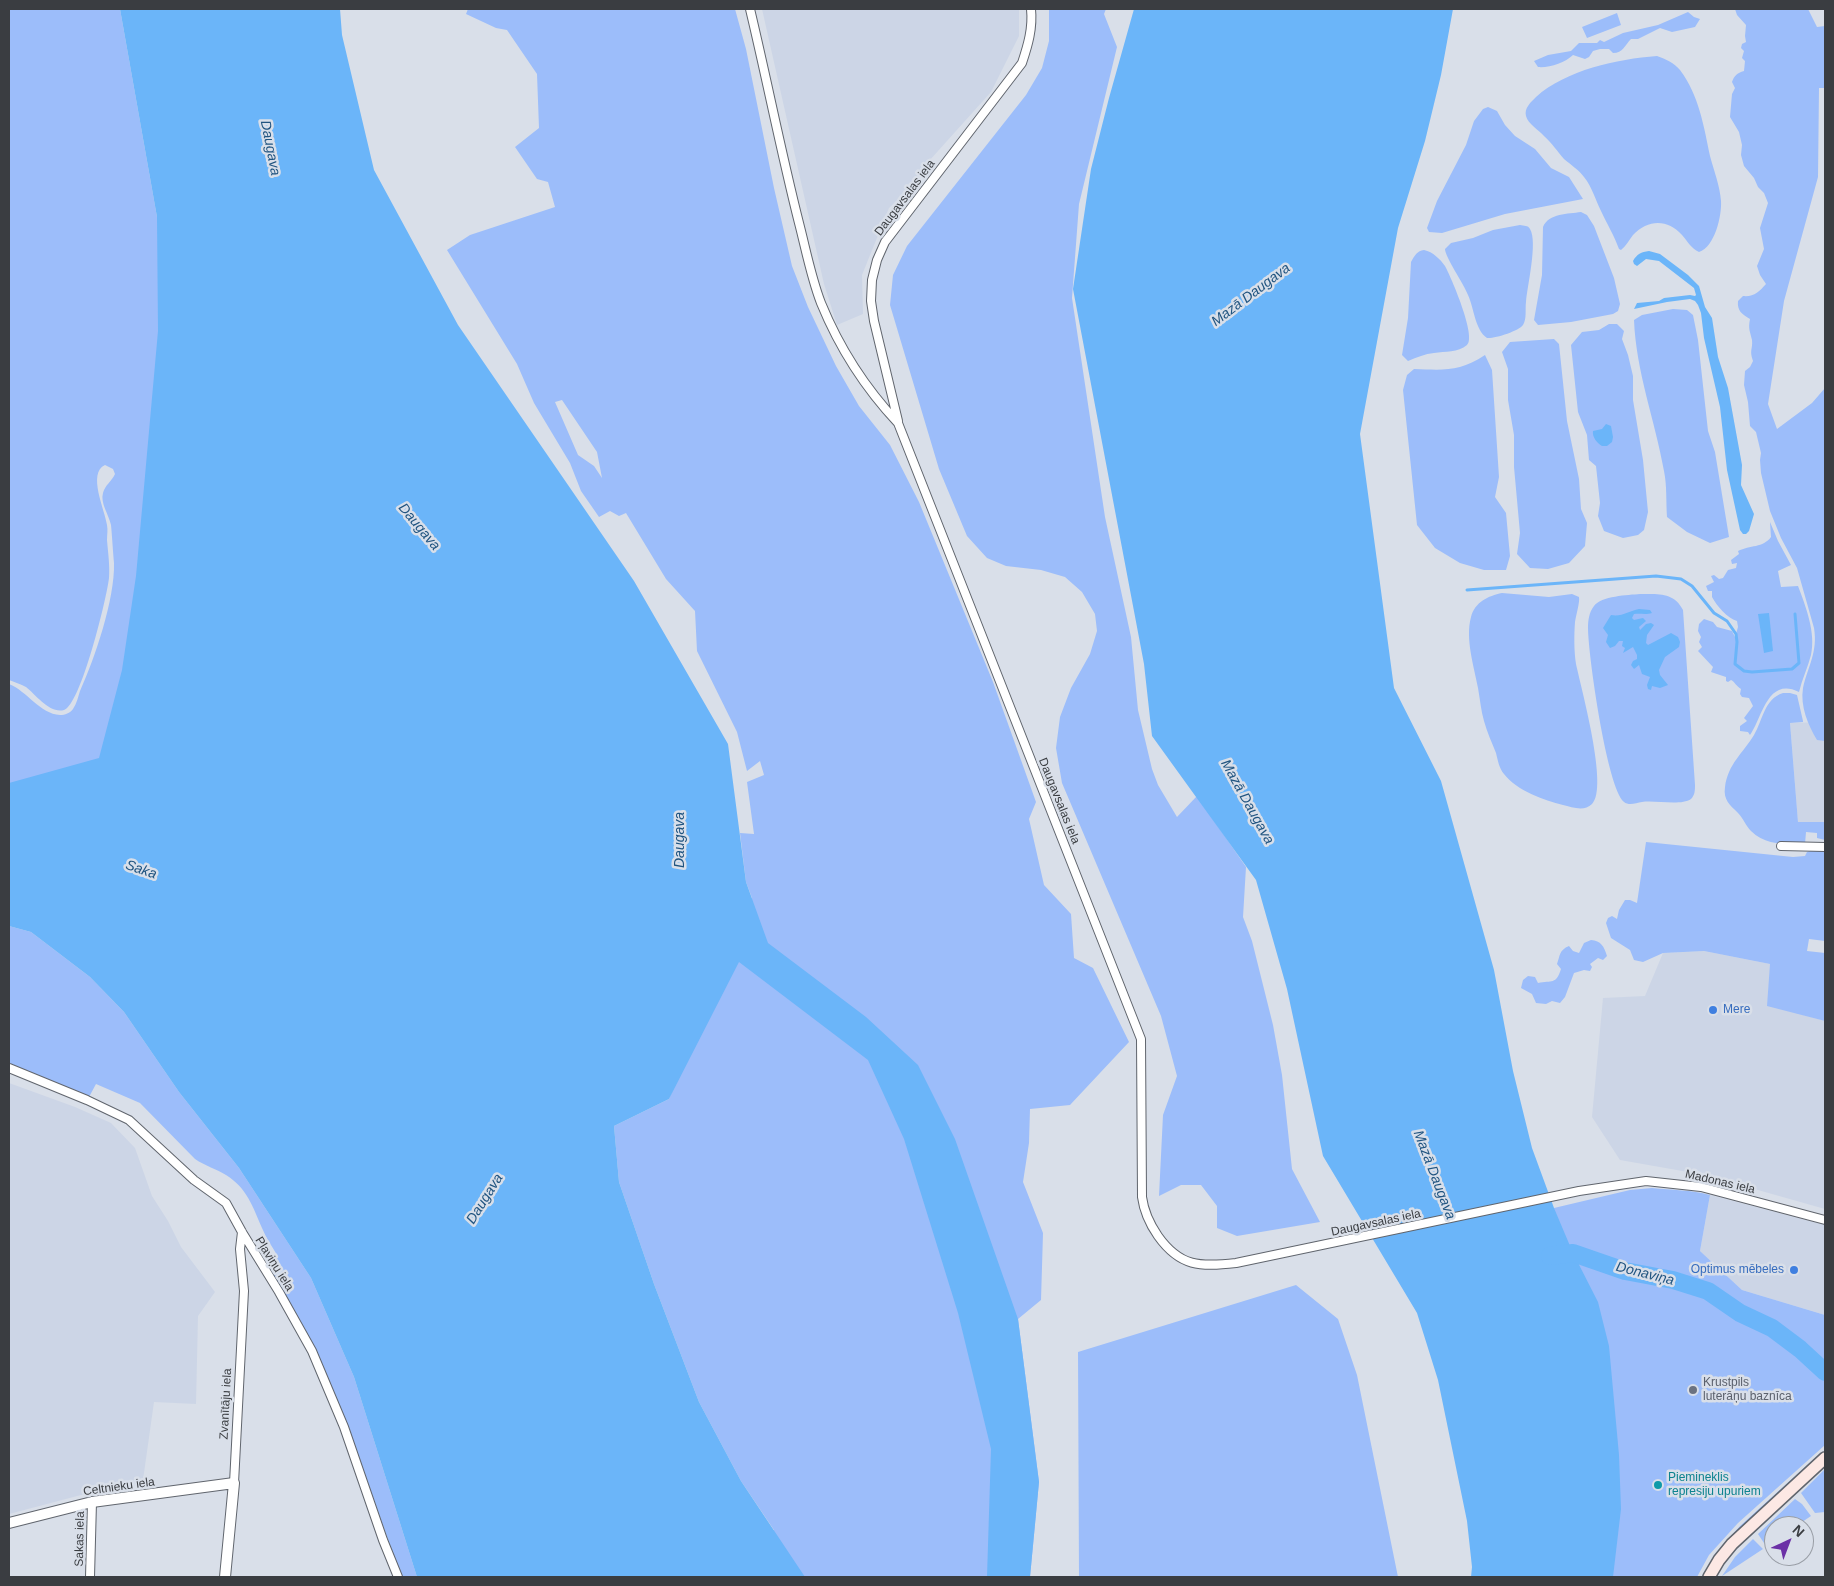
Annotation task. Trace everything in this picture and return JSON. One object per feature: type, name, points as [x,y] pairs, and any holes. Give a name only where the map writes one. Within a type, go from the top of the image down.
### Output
[{"type":"main road","points":[[1709,1577],[1719,1560],[1732,1544],[1825,1458]]},
{"type":"street","name":"Daugavsalas iela","points":[[750,9],[811,275],[821,303],[833,330],[857,372],[881,405],[898,423]]},
{"type":"street","name":"Daugavsalas iela","points":[[1031,9],[1032,21],[1028,46],[1022,64],[885,242],[877,260],[872,280],[871,301],[898,423],[1141,1039],[1142,1197],[1144,1212],[1152,1228],[1171,1252],[1185,1261],[1204,1266],[1295,1252],[1579,1191]]},
{"type":"street","points":[[1780,846],[1825,848]]},
{"type":"street","name":"Pļaviņu iela","points":[[9,1068],[87,1100],[129,1120],[194,1180],[226,1203],[312,1351],[344,1427],[383,1540],[398,1577]]},
{"type":"street","name":"Madonas iela","points":[[1579,1191],[1626,1183],[1658,1181],[1701,1187],[1825,1220]]},
{"type":"street","name":"Zvanītāju iela","points":[[225,1577],[234,1483],[244,1291],[240,1249],[242,1232]]},
{"type":"street","name":"Celtnieku iela","points":[[9,1523],[92,1502],[234,1483]]},
{"type":"street","name":"Sakas iela","points":[[90,1577],[92,1502]]},
{"type":"shaded area","points":[[9,9],[120,9],[157,217],[361,523],[9,841],[9,684],[16,687],[40,707],[53,714],[66,714],[74,707],[98,645],[111,594],[114,563],[111,529],[102,497],[105,488],[115,474],[113,469],[105,465],[100,469],[97,476],[98,492],[106,518],[109,568],[107,589],[98,627],[85,671],[71,704],[64,710],[54,709],[48,707],[26,687],[9,680]]},
{"type":"shaded area","points":[[468,9],[735,9],[746,49],[792,266],[808,307],[836,366],[859,406],[890,445],[919,502],[993,682],[1036,802],[1029,819],[1044,885],[1071,914],[1074,958],[1093,968],[1129,1042],[1070,1105],[1030,1109],[1029,1143],[1023,1182],[1043,1233],[1041,1300],[1018,1319],[1039,1482],[1030,1577],[546,1577],[774,1530],[741,1481],[699,1402],[654,1284],[619,1182],[614,1126],[669,1099],[752,898],[746,882],[740,833],[754,834],[747,782],[764,775],[760,761],[747,771],[737,732],[697,651],[695,611],[666,579],[626,513],[619,516],[610,511],[599,517],[581,491],[570,463],[534,403],[517,364],[447,250],[470,235],[555,207],[548,182],[537,179],[515,147],[539,128],[537,74],[507,30],[496,28],[466,14]],"holes":[[[562,400],[597,452],[602,478],[594,466],[578,455],[555,402]]]},
{"type":"shaded area","points":[[762,9],[1019,9],[1019,36],[991,92],[929,161],[927,171],[889,208],[862,275],[863,314],[837,325],[824,284]]},
{"type":"shaded area","points":[[1049,9],[1106,9],[1104,14],[1117,47],[1079,204],[1072,298],[1105,517],[1131,637],[1138,710],[1152,769],[1158,785],[1177,817],[1197,796],[1246,867],[1243,917],[1252,941],[1273,1025],[1282,1075],[1292,1169],[1320,1222],[1237,1236],[1217,1228],[1217,1206],[1201,1185],[1181,1185],[1159,1196],[1163,1115],[1177,1076],[1161,1016],[1062,783],[1056,748],[1060,717],[1071,688],[1090,654],[1097,631],[1095,614],[1082,592],[1065,577],[1041,570],[1006,566],[987,558],[967,536],[939,469],[890,305],[893,275],[907,246],[1026,95],[1042,68],[1049,41]]},
{"type":"shaded area","points":[[1735,9],[1808,9],[1817,27],[1825,26],[1825,88],[1819,88],[1818,177],[1784,301],[1768,404],[1777,429],[1812,403],[1825,388],[1825,741],[1817,740],[1808,722],[1802,695],[1814,652],[1814,628],[1797,568],[1781,538],[1770,511],[1761,473],[1761,453],[1756,432],[1750,426],[1744,385],[1745,371],[1753,361],[1751,354],[1752,340],[1749,328],[1750,319],[1741,312],[1738,307],[1738,301],[1743,296],[1750,296],[1756,293],[1766,284],[1757,266],[1764,249],[1760,228],[1768,203],[1764,193],[1744,166],[1739,132],[1730,117],[1732,94],[1735,88],[1732,82],[1736,75],[1744,71],[1745,61],[1742,58],[1744,51],[1741,48],[1742,44],[1746,42],[1746,25],[1737,15]]},
{"type":"shaded area","points":[[1688,12],[1700,19],[1695,27],[1672,32],[1660,28],[1638,39],[1631,39],[1622,50],[1616,53],[1609,49],[1600,49],[1593,51],[1585,59],[1573,55],[1561,63],[1547,67],[1538,67],[1534,61],[1548,55],[1571,51],[1579,43],[1597,43],[1600,40],[1604,42],[1623,33],[1658,25]]},
{"type":"shaded area","points":[[1617,13],[1621,25],[1587,38],[1582,27]]},
{"type":"shaded area","points":[[1657,56],[1678,68],[1692,90],[1700,111],[1719,190],[1721,207],[1719,222],[1709,244],[1699,252],[1671,226],[1658,223],[1645,226],[1639,230],[1621,250],[1619,249],[1587,181],[1580,172],[1564,159],[1550,141],[1531,124],[1526,116],[1527,108],[1536,97],[1548,88],[1577,73],[1609,63]]},
{"type":"shaded area","points":[[1488,107],[1497,111],[1505,125],[1515,136],[1535,149],[1551,168],[1569,177],[1583,199],[1505,214],[1442,233],[1429,232],[1427,228],[1437,201],[1466,145],[1474,121],[1483,109]]},
{"type":"shaded area","points":[[1581,212],[1587,215],[1594,226],[1614,278],[1620,304],[1618,311],[1613,314],[1571,322],[1538,325],[1534,320],[1542,275],[1543,227],[1546,222],[1554,217]]},
{"type":"shaded area","points":[[1520,225],[1529,228],[1533,244],[1524,323],[1512,332],[1487,338],[1480,330],[1468,295],[1445,249],[1451,243],[1473,238],[1493,230]]},
{"type":"shaded area","points":[[1424,250],[1436,256],[1445,266],[1466,319],[1469,340],[1463,348],[1427,354],[1408,361],[1402,355],[1408,318],[1411,262],[1416,254]]},
{"type":"shaded area","points":[[1673,309],[1687,310],[1693,315],[1698,340],[1708,431],[1715,452],[1729,537],[1710,543],[1687,532],[1667,517],[1664,471],[1638,358],[1634,320],[1642,315]]},
{"type":"shaded area","points":[[1609,324],[1617,324],[1624,331],[1622,339],[1633,376],[1633,400],[1643,460],[1648,512],[1644,530],[1638,535],[1623,538],[1604,531],[1598,516],[1600,503],[1596,466],[1589,460],[1587,435],[1578,412],[1571,345],[1582,332],[1599,330]]},
{"type":"shaded area","points":[[1554,339],[1559,344],[1567,421],[1579,479],[1581,509],[1587,523],[1585,546],[1569,563],[1548,569],[1530,568],[1517,554],[1520,533],[1514,467],[1514,435],[1508,400],[1508,369],[1502,352],[1510,342]]},
{"type":"shaded area","points":[[1485,355],[1492,370],[1499,477],[1495,497],[1506,513],[1510,556],[1506,570],[1484,570],[1460,563],[1435,548],[1417,525],[1403,390],[1407,375],[1414,369],[1451,369],[1476,361]]},
{"type":"shaded area","points":[[1770,522],[1791,565],[1778,571],[1781,587],[1798,586],[1809,620],[1812,647],[1810,660],[1799,692],[1788,689],[1780,690],[1773,694],[1762,710],[1750,735],[1748,732],[1740,731],[1740,726],[1747,721],[1744,718],[1753,706],[1749,698],[1742,697],[1740,694],[1741,689],[1731,680],[1728,682],[1726,677],[1711,672],[1713,667],[1698,651],[1702,647],[1699,642],[1701,637],[1698,631],[1699,624],[1704,619],[1713,622],[1717,627],[1732,631],[1735,637],[1738,627],[1737,621],[1719,608],[1712,597],[1712,591],[1708,591],[1706,586],[1714,582],[1711,576],[1714,575],[1719,579],[1723,578],[1728,570],[1736,568],[1737,563],[1732,564],[1731,560],[1739,554],[1738,551],[1768,541],[1771,537]]},
{"type":"shaded area","points":[[1502,593],[1549,597],[1572,594],[1579,597],[1575,622],[1575,659],[1588,715],[1596,759],[1597,779],[1596,794],[1592,804],[1585,808],[1563,805],[1531,794],[1509,780],[1500,767],[1483,717],[1471,652],[1469,625],[1473,612],[1479,604],[1487,598]]},
{"type":"shaded area","points":[[1640,594],[1665,595],[1675,600],[1683,610],[1695,785],[1693,796],[1687,801],[1630,804],[1624,802],[1611,773],[1605,748],[1591,664],[1589,617],[1594,606],[1602,600]]},
{"type":"shaded area","points":[[1783,693],[1797,695],[1803,721],[1790,723],[1798,822],[1825,822],[1825,840],[1817,838],[1817,833],[1806,832],[1805,844],[1776,843],[1763,839],[1749,829],[1728,802],[1725,795],[1729,772],[1754,735],[1768,705]]},
{"type":"shaded area","points":[[1825,722],[1825,822],[1798,822],[1790,723]]},
{"type":"shaded area","points":[[1646,842],[1793,857],[1805,856],[1807,852],[1813,850],[1825,850],[1825,941],[1809,939],[1807,951],[1825,953],[1825,1021],[1767,1006],[1770,964],[1704,951],[1663,953],[1643,962],[1634,960],[1630,950],[1611,938],[1606,923],[1608,918],[1612,916],[1617,919],[1619,910],[1625,900],[1637,903]]},
{"type":"shaded area","points":[[9,926],[31,932],[90,977],[124,1012],[179,1092],[239,1168],[311,1278],[354,1377],[417,1577],[401,1577],[359,1457],[315,1349],[269,1268],[277,1255],[244,1192],[226,1175],[195,1159],[140,1103],[96,1084],[89,1097],[9,1063]]},
{"type":"shaded area","points":[[1591,940],[1602,945],[1607,956],[1603,960],[1598,958],[1590,964],[1592,967],[1590,971],[1584,970],[1574,973],[1565,997],[1560,1003],[1552,1001],[1546,1004],[1536,1003],[1532,994],[1521,988],[1523,980],[1528,976],[1535,977],[1538,983],[1555,980],[1561,969],[1557,964],[1563,949],[1569,946],[1573,951],[1579,953],[1584,943]]},
{"type":"shaded area","points":[[1704,951],[1770,964],[1793,1012],[1825,1021],[1825,1209],[1705,1175],[1620,1160],[1592,1117],[1603,998],[1645,996],[1663,953]]},
{"type":"shaded area","points":[[9,1083],[75,1107],[111,1123],[135,1148],[152,1196],[168,1221],[181,1247],[215,1292],[198,1316],[196,1404],[154,1402],[142,1487],[81,1495],[9,1514]]},
{"type":"shaded area","points":[[1652,1188],[1710,1195],[1700,1251],[1742,1290],[1825,1315],[1825,1445],[1738,1523],[1709,1555],[1697,1577],[1586,1577],[1545,1248],[1554,1208],[1630,1190]]},
{"type":"shaded area","points":[[1710,1195],[1825,1225],[1825,1315],[1742,1290],[1700,1251]]},
{"type":"shaded area","points":[[1296,1285],[1338,1319],[1357,1375],[1398,1577],[1079,1577],[1078,1352]]},
{"type":"shaded area","points":[[1825,1449],[1733,1535],[1712,1557],[1740,1526]]},
{"type":"shaded area","points":[[1825,1469],[1825,1512],[1815,1513],[1801,1493]]},
{"type":"shaded area","points":[[1795,1499],[1802,1504],[1811,1516],[1777,1516]]},
{"type":"shaded area","points":[[1764,1528],[1764,1543],[1758,1534]]},
{"type":"shaded area","points":[[1753,1539],[1763,1549],[1722,1576],[1735,1557]]},
{"type":"water","points":[[120,9],[340,9],[342,35],[374,170],[458,325],[634,581],[728,744],[746,882],[768,943],[866,1017],[918,1065],[955,1139],[1018,1319],[1039,1482],[1030,1577],[987,1577],[991,1449],[958,1313],[904,1139],[868,1060],[739,962],[669,1099],[614,1126],[619,1182],[654,1284],[699,1402],[741,1481],[805,1577],[417,1577],[354,1377],[311,1278],[239,1168],[179,1092],[124,1012],[90,977],[31,932],[9,926],[9,783],[99,758],[122,670],[136,576],[158,331],[157,217]]},
{"type":"water","name":"Mazā Daugava","points":[[1134,9],[1453,9],[1441,75],[1425,141],[1398,228],[1360,434],[1394,688],[1441,781],[1494,970],[1513,1071],[1532,1148],[1573,1253],[1598,1302],[1609,1346],[1619,1455],[1621,1509],[1613,1577],[1471,1577],[1472,1567],[1467,1521],[1438,1380],[1417,1313],[1323,1156],[1287,989],[1256,880],[1152,736],[1144,664],[1073,289],[1091,169]]},
{"type":"water","points":[[1649,251],[1660,254],[1688,275],[1699,286],[1705,307],[1712,318],[1718,357],[1728,388],[1742,465],[1741,485],[1754,514],[1749,531],[1746,534],[1743,534],[1740,530],[1727,470],[1720,407],[1698,305],[1690,299],[1634,309],[1637,303],[1696,295],[1694,288],[1659,261],[1646,259],[1637,266],[1634,264],[1633,261],[1638,255]]},
{"type":"water","points":[[1606,424],[1611,426],[1613,437],[1612,442],[1607,446],[1602,446],[1595,440],[1593,431],[1602,429]]},
{"type":"water","points":[[1639,609],[1650,610],[1652,613],[1634,614],[1632,618],[1634,620],[1643,618],[1646,621],[1639,627],[1640,630],[1646,624],[1651,623],[1654,625],[1647,635],[1646,643],[1648,645],[1671,633],[1678,637],[1680,642],[1679,647],[1665,657],[1659,670],[1660,675],[1668,685],[1660,688],[1652,686],[1651,690],[1648,689],[1647,685],[1650,677],[1642,674],[1639,665],[1634,669],[1631,665],[1637,659],[1633,647],[1623,653],[1625,648],[1622,646],[1623,641],[1619,641],[1610,648],[1606,642],[1608,635],[1603,628],[1611,615],[1622,615]]},
{"type":"water","points":[[1769,613],[1773,651],[1764,653],[1758,614]]},
{"type":"waterway","points":[[1467,590],[1656,576],[1681,579],[1692,586],[1714,613],[1727,621],[1736,634],[1735,664],[1744,671],[1752,672],[1792,669],[1799,663],[1795,614]]},
{"type":"waterway","name":"Donaviņa","points":[[1550,1256],[1573,1253],[1625,1271],[1673,1280],[1708,1291],[1740,1313],[1772,1328],[1800,1349],[1825,1372]]},
{"type":"place","name":"Mere","points":[[1713,1010]]},
{"type":"place","name":"Optimus mēbeles","points":[[1794,1270]]},
{"type":"place","name":"Krustpils luterāņu baznīca","points":[[1693,1390]]},
{"type":"place","name":"Piemineklis represiju upuriem","points":[[1658,1485]]},
{"type":"water label","name":"Daugava","points":[[270,148]]},
{"type":"water label","name":"Daugava","points":[[419,527]]},
{"type":"water label","name":"Daugava","points":[[680,840]]},
{"type":"water label","name":"Saka","points":[[141,870]]},
{"type":"water label","name":"Daugava","points":[[485,1199]]}]
